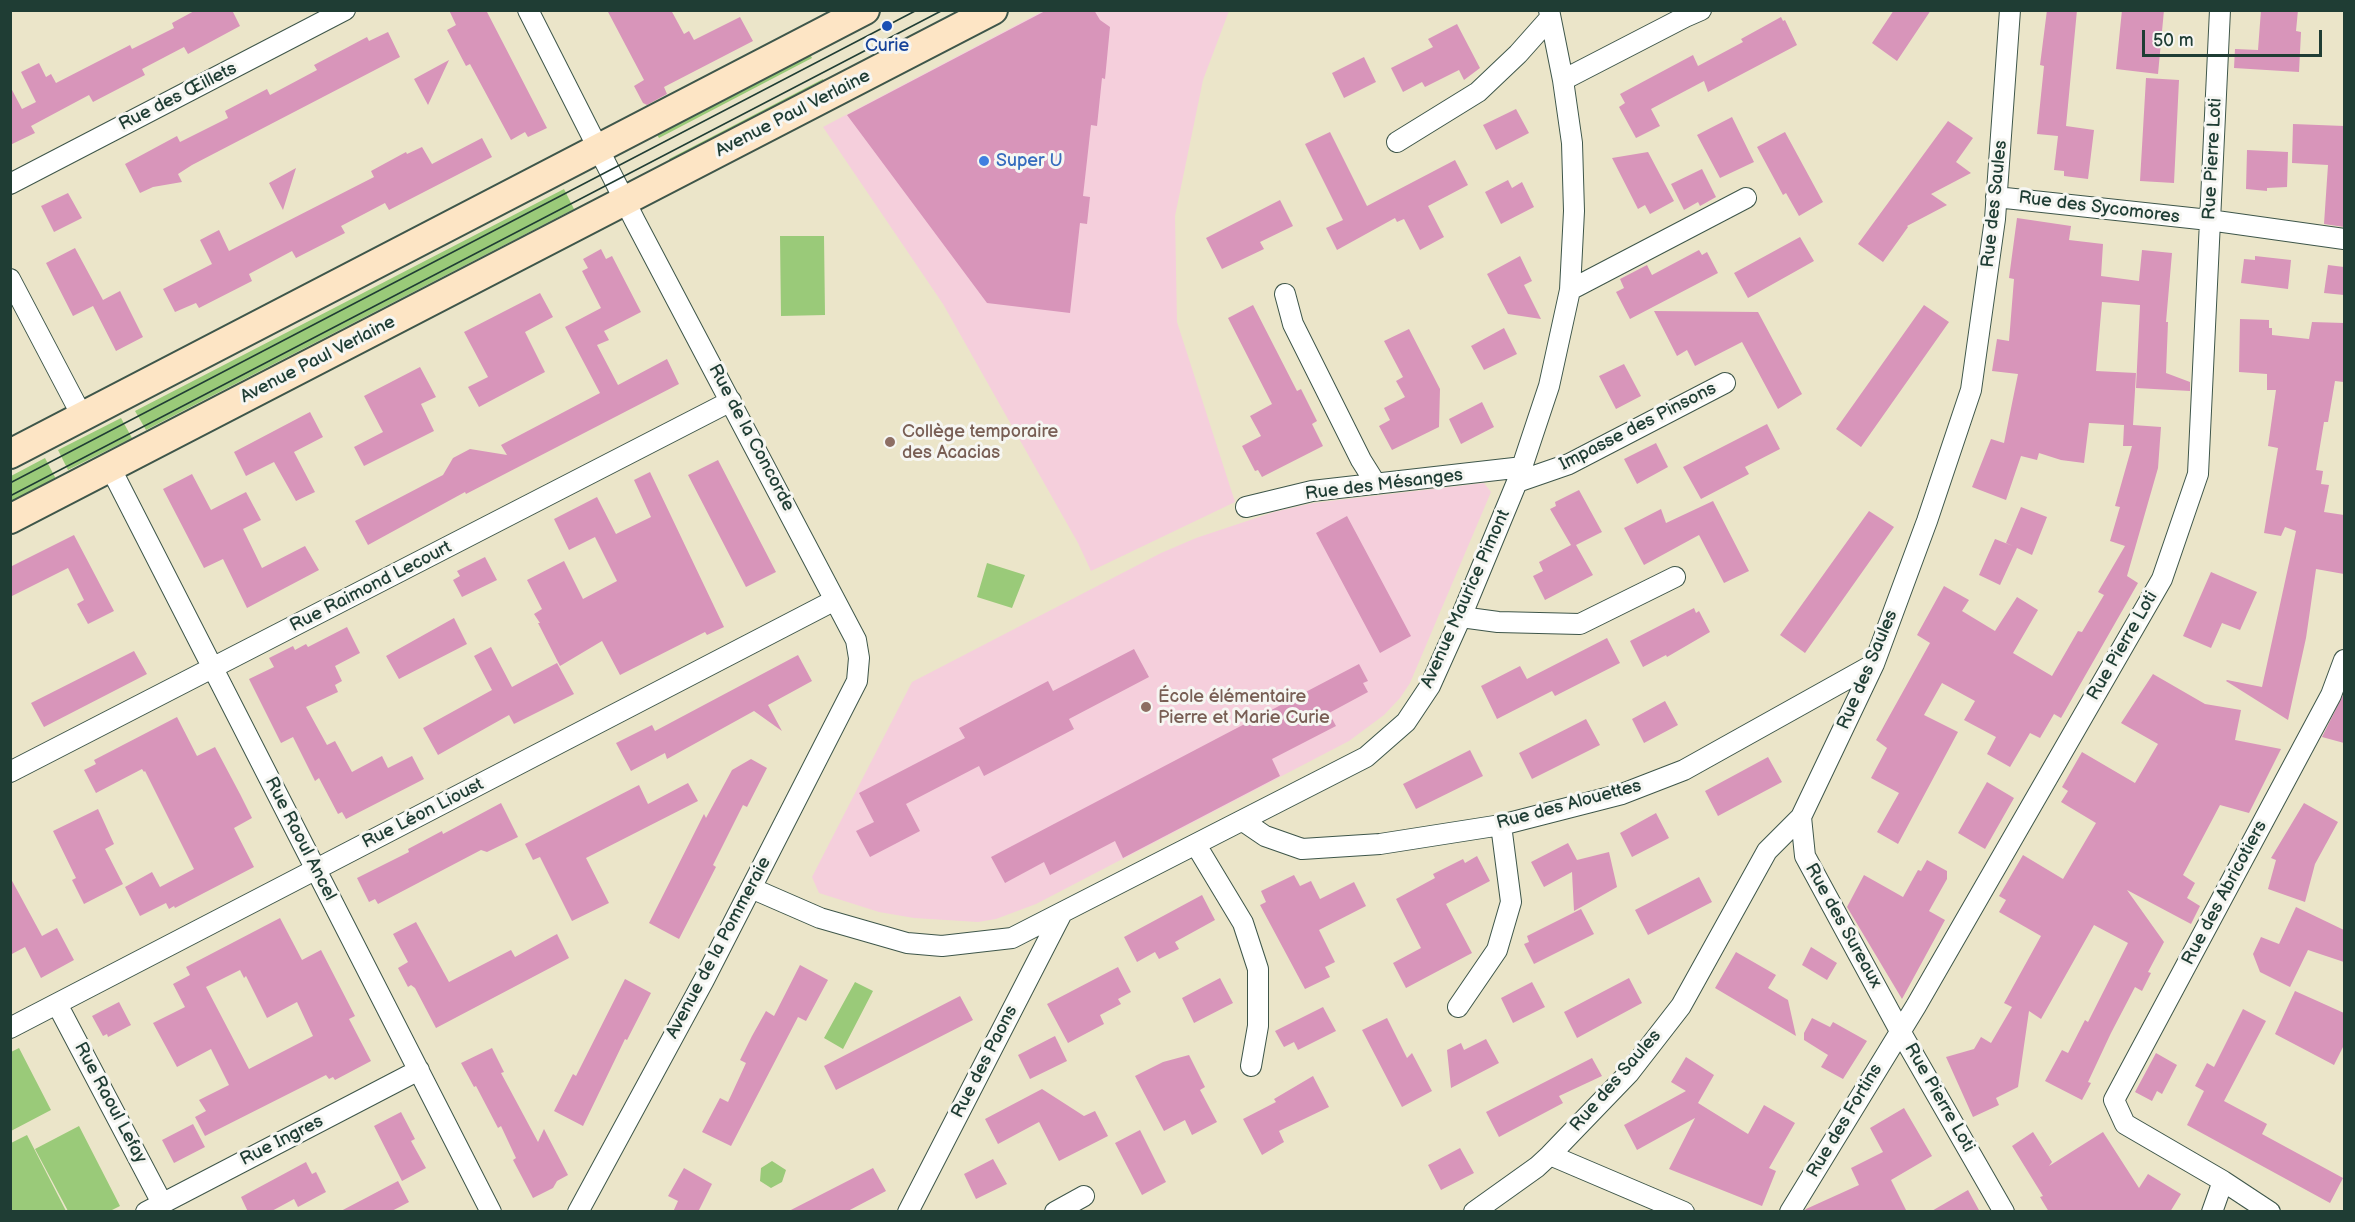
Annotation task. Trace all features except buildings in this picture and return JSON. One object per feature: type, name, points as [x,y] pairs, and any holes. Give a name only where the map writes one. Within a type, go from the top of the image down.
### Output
[{"type":"street","name":"Rue des Œillets","points":[[10,184],[345,10]]},
{"type":"street","points":[[528,10],[625,200]]},
{"type":"street","points":[[10,454],[865,10]]},
{"type":"street","name":"Avenue Paul Verlaine","points":[[10,519],[993,10]]},
{"type":"street","points":[[1563,81],[1701,10]]},
{"type":"street","name":"Rue des Saules","points":[[1474,1212],[1537,1167],[1550,1155],[1629,1073],[1681,1006],[1767,851],[1801,817],[1874,664],[1927,521],[1971,390],[1981,327],[1996,196],[2010,10]]},
{"type":"street","name":"Rue Pierre Loti","points":[[2004,1212],[1900,1030],[2162,579],[2198,474],[2220,10]]},
{"type":"street","points":[[1397,142],[1478,92],[1518,54],[1550,14]]},
{"type":"street","name":"Avenue Maurice Pimont","points":[[751,888],[820,918],[907,943],[942,946],[1012,939],[1366,757],[1406,722],[1430,686],[1520,474],[1549,386],[1570,290],[1574,199],[1572,143],[1550,14]]},
{"type":"street","name":"Rue des Sycomores","points":[[1996,196],[2209,220],[2344,239]]},
{"type":"street","points":[[1570,290],[1746,198]]},
{"type":"street","name":"Rue de la Concorde","points":[[625,200],[856,640],[859,658],[857,681]]},
{"type":"street","points":[[10,279],[82,417]]},
{"type":"street","points":[[1285,294],[1293,324],[1361,460],[1376,484]]},
{"type":"street","name":"Impasse des Pinsons","points":[[1520,474],[1569,465],[1725,383]]},
{"type":"street","name":"Rue Raimond Lecourt","points":[[10,772],[731,401]]},
{"type":"street","name":"Rue Raoul Ancel","points":[[110,467],[491,1212]]},
{"type":"street","name":"Rue des Mésanges","points":[[1246,507],[1312,491],[1520,474]]},
{"type":"street","points":[[1461,617],[1498,622],[1580,624],[1676,577]]},
{"type":"street","name":"Rue Léon Lioust","points":[[10,1028],[835,600]]},
{"type":"street","name":"Rue des Abricotiers","points":[[2223,1181],[2125,1124],[2114,1100],[2331,695],[2344,660]]},
{"type":"street","name":"Rue des Alouettes","points":[[1243,821],[1265,836],[1302,849],[1380,844],[1501,825],[1622,794],[1684,770],[1874,664]]},
{"type":"street","name":"Avenue de la Pommeraie","points":[[578,1212],[751,888],[857,681]]},
{"type":"street","name":"Rue des Sureaux","points":[[1801,817],[1805,856],[1900,1030]]},
{"type":"street","points":[[1458,1007],[1497,950],[1511,902],[1501,825]]},
{"type":"street","points":[[1196,845],[1243,923],[1258,969],[1258,1026],[1251,1066]]},
{"type":"street","name":"Rue des Paons","points":[[908,1212],[1062,914]]},
{"type":"street","name":"Rue Raoul Lefay","points":[[57,1004],[154,1207]]},
{"type":"street","name":"Rue des Fortins","points":[[1790,1212],[1900,1030]]},
{"type":"street","name":"Rue Ingres","points":[[154,1207],[419,1070]]},
{"type":"street","points":[[1550,1155],[1684,1212]]},
{"type":"street","points":[[2212,1212],[2223,1181],[2270,1212]]},
{"type":"street","points":[[1055,1212],[1084,1196]]},
{"type":"shaded area","points":[[1043,11],[1229,11],[1203,80],[1175,216],[1177,322],[1235,502],[1091,571],[1078,543],[943,304],[823,127]]},
{"type":"shaded area","name":"École élémentaire Pierre et Marie Curie","points":[[1484,483],[1491,492],[1410,683],[1384,715],[1349,741],[1036,904],[996,919],[978,922],[914,918],[879,912],[819,893],[812,877],[912,682],[1161,553],[1196,538],[1274,512],[1313,503]]},
{"type":"green space","points":[[807,48],[812,58],[659,138],[653,128]]},
{"type":"green space","points":[[823,79],[828,89],[674,168],[669,159]]},
{"type":"green space","points":[[564,189],[574,209],[146,430],[135,411]]},
{"type":"green space","points":[[780,236],[824,236],[825,315],[781,316]]},
{"type":"green space","points":[[121,418],[132,438],[68,470],[58,450]]},
{"type":"green space","points":[[45,458],[56,479],[11,502],[11,476]]},
{"type":"green space","points":[[987,563],[1025,575],[1012,608],[977,597]]},
{"type":"green space","points":[[855,982],[873,991],[843,1049],[824,1038]]},
{"type":"green space","points":[[19,1048],[51,1110],[11,1131],[11,1052]]},
{"type":"green space","points":[[79,1126],[120,1206],[110,1211],[68,1211],[35,1149]]},
{"type":"green space","points":[[27,1135],[66,1211],[11,1211],[11,1143]]},
{"type":"green space","points":[[772,1161],[786,1170],[782,1182],[771,1188],[760,1181],[761,1168]]},
{"type":"tram line","points":[[10,483],[917,10]]},
{"type":"tram line","points":[[10,496],[943,10]]},
{"type":"place","name":"Curie","points":[[887,26]]},
{"type":"place","name":"Super U","points":[[984,161]]},
{"type":"place","name":"Collège temporaire des Acacias","points":[[890,442]]},
{"type":"place","name":"École élémentaire Pierre et Marie Curie","points":[[1146,707]]}]
